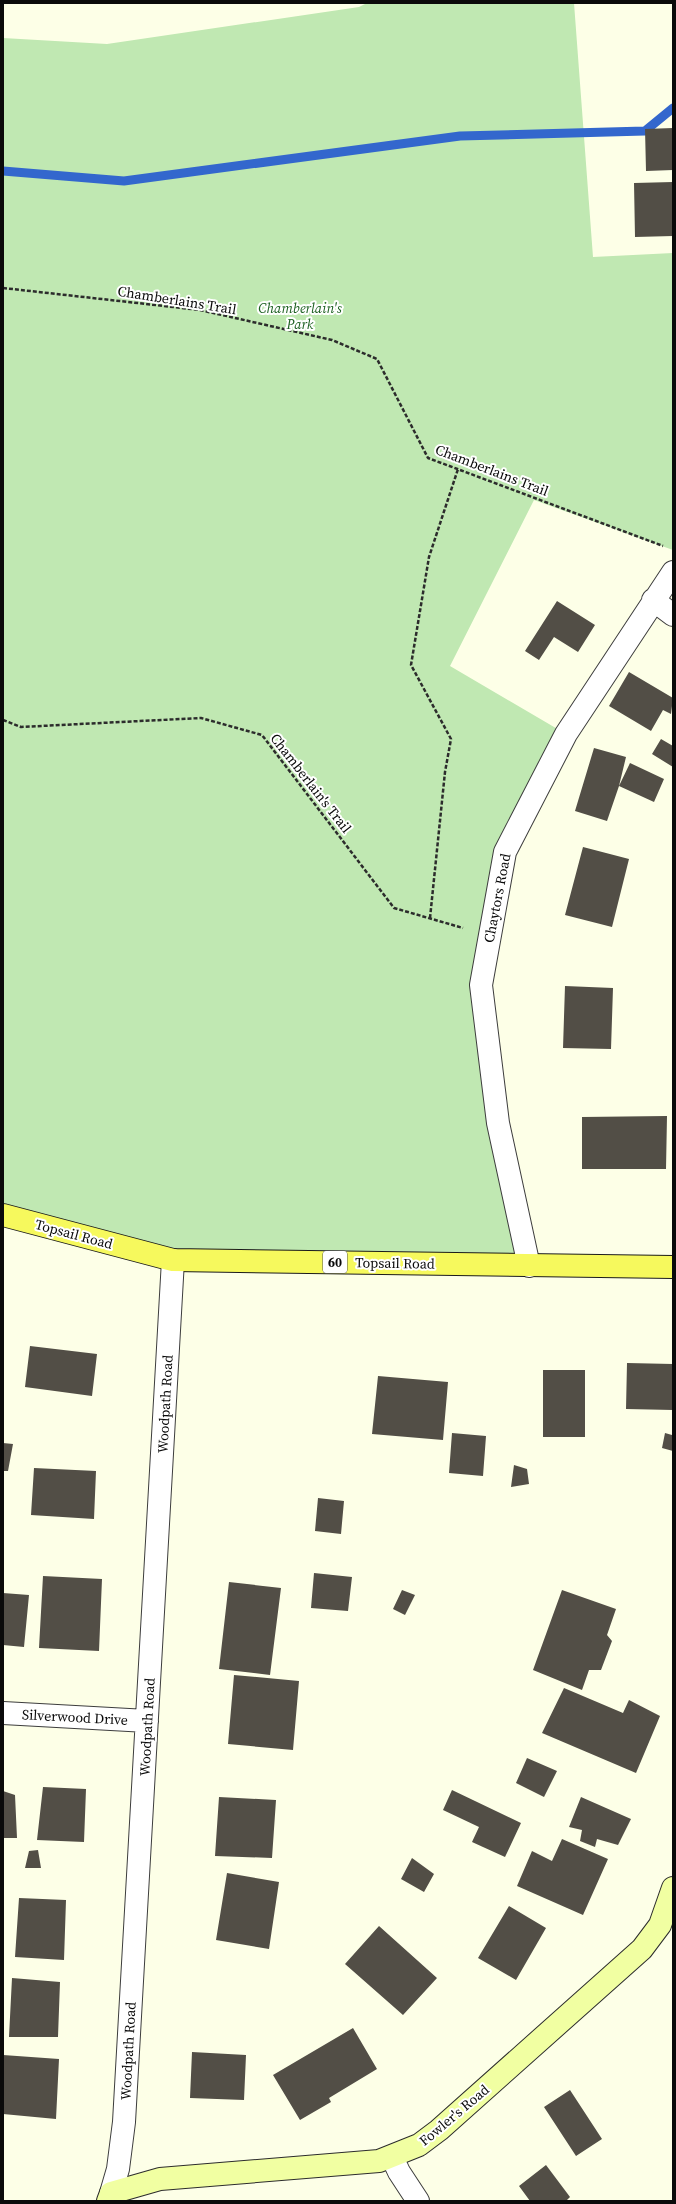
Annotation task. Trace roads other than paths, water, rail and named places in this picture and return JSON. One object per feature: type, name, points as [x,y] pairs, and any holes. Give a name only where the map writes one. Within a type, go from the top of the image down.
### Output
[{"type":"main road","name":"Topsail Road","points":[[3,1214],[173,1260],[673,1267]]},
{"type":"street","name":"Chaytors Road","points":[[529,1266],[498,1123],[481,985],[505,852],[566,734],[653,600],[673,572]]},
{"type":"street","points":[[653,600],[673,615]]},
{"type":"street","name":"Woodpath Road","points":[[110,2197],[118,2169],[124,2122],[173,1260]]},
{"type":"street","name":"Silverwood Drive","points":[[3,1713],[147,1721]]},
{"type":"street","name":"Fowler's Road","points":[[110,2197],[160,2179],[260,2169],[354,2164],[392,2157],[419,2145],[439,2130],[642,1949],[660,1925],[673,1888]]},
{"type":"street","points":[[392,2157],[399,2172],[418,2201]]},
{"type":"waterway","points":[[3,171],[124,181],[460,136],[645,131],[673,108]]},
{"type":"park label","name":"Chamberlain's Park","points":[[300,316]]}]
